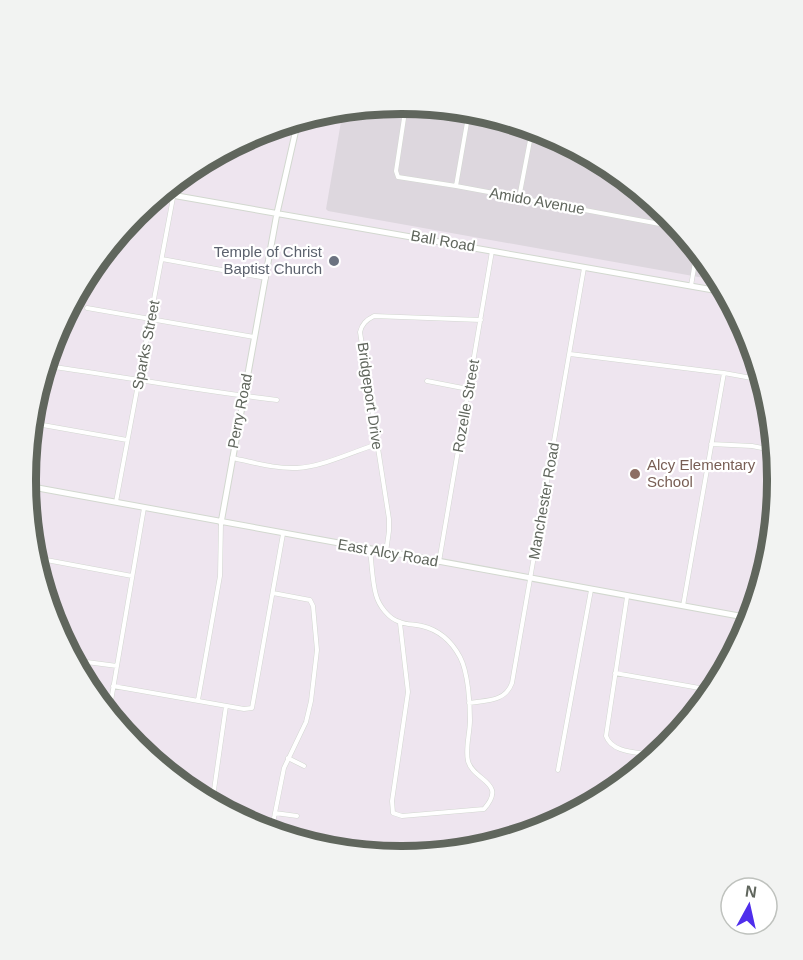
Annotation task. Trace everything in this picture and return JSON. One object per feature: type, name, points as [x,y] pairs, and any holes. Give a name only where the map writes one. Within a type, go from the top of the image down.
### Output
[{"type":"street","name":"Amido Avenue","points":[[405,114],[396,166],[398,177],[662,224]]},
{"type":"street","points":[[456,186],[467,121]]},
{"type":"street","name":"Perry Road","points":[[198,700],[220,576],[220,523],[294,131]]},
{"type":"street","points":[[519,198],[530,138]]},
{"type":"street","name":"Ball Road","points":[[174,195],[713,290]]},
{"type":"street","name":"Sparks Street","points":[[116,502],[174,195]]},
{"type":"street","name":"Rozelle Street","points":[[439,562],[492,250]]},
{"type":"street","points":[[162,259],[266,278]]},
{"type":"street","points":[[691,286],[695,263]]},
{"type":"street","name":"Manchester Road","points":[[468,703],[499,699],[509,692],[585,267]]},
{"type":"street","points":[[87,308],[255,337]]},
{"type":"street","name":"Bridgeport Drive","points":[[386,552],[389,519],[360,332],[362,326],[367,319],[374,316],[481,320]]},
{"type":"street","points":[[570,354],[753,378]]},
{"type":"street","points":[[54,367],[277,400]]},
{"type":"street","points":[[683,606],[724,373]]},
{"type":"street","points":[[428,381],[468,388]]},
{"type":"street","points":[[40,425],[127,440]]},
{"type":"street","points":[[232,458],[297,468],[311,466],[377,444]]},
{"type":"street","points":[[711,444],[765,449]]},
{"type":"street","name":"East Alcy Road","points":[[36,488],[740,616]]},
{"type":"street","points":[[111,701],[144,508]]},
{"type":"street","points":[[113,687],[226,706],[252,708],[284,534]]},
{"type":"street","points":[[370,550],[376,597],[391,618],[400,623],[423,626],[441,634],[452,644],[461,659],[470,720],[467,758],[470,767],[489,783],[493,792],[484,809],[402,816],[393,813],[392,801],[408,692],[400,623]]},
{"type":"street","points":[[45,560],[132,576]]},
{"type":"street","points":[[558,770],[591,590]]},
{"type":"street","points":[[272,822],[284,768],[306,722],[317,650],[313,606],[310,600],[273,593]]},
{"type":"street","points":[[627,597],[606,736],[615,747],[644,753]]},
{"type":"street","points":[[84,662],[117,666]]},
{"type":"street","points":[[615,673],[701,688]]},
{"type":"street","points":[[213,794],[226,706]]},
{"type":"street","points":[[288,758],[304,766]]},
{"type":"street","points":[[275,813],[297,816]]},
{"type":"shaded area","points":[[402,114],[473,122],[541,142],[605,176],[660,222],[691,257],[706,278],[328,211],[326,209],[341,120]]},
{"type":"place","name":"Temple of Christ Baptist Church","points":[[334,261]]},
{"type":"place","name":"Alcy Elementary School","points":[[635,474]]}]
